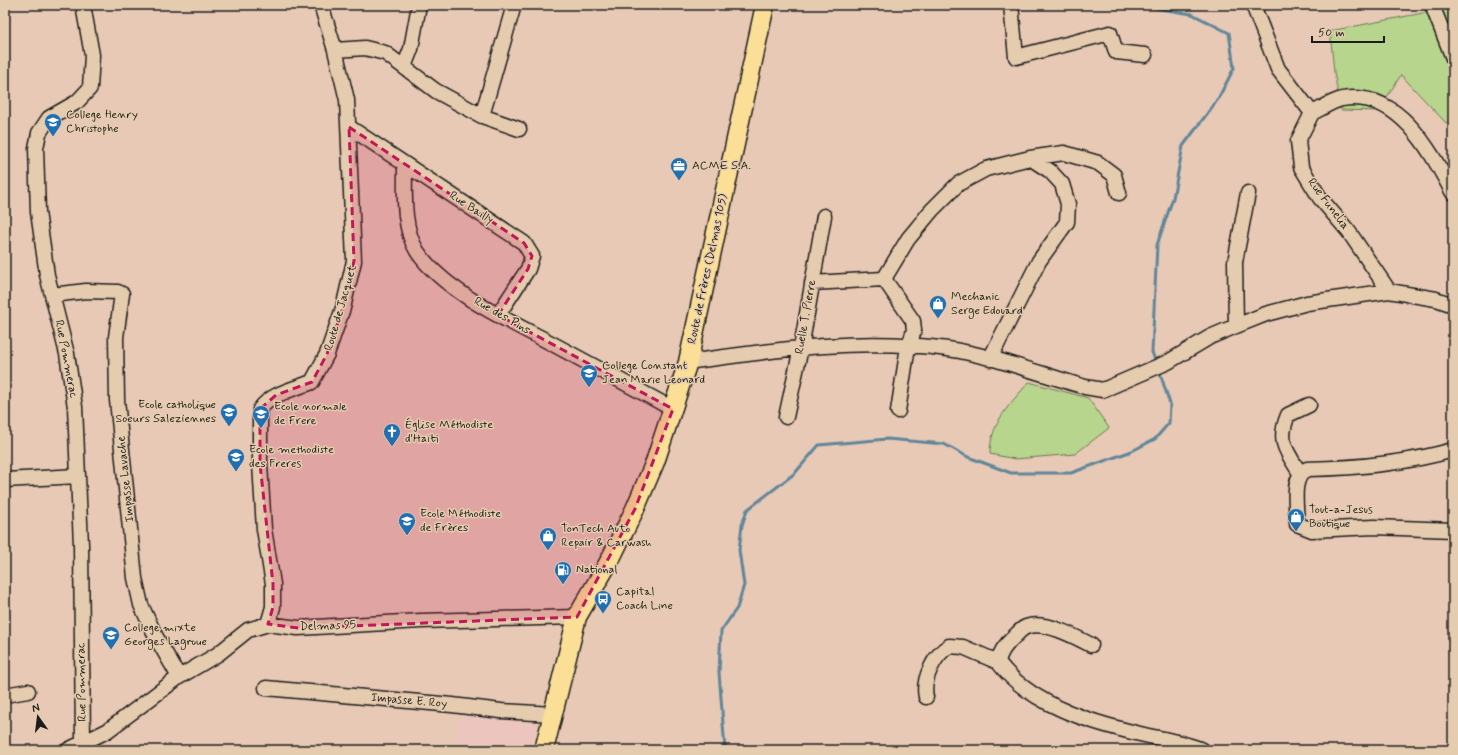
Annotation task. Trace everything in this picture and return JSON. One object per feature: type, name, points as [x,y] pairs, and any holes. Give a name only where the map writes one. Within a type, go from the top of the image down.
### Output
[{"type":"main road","name":"Route de Frères (Delmas 105)","points":[[544,750],[577,617],[610,560],[635,510],[655,462],[688,362],[765,5]]},
{"type":"street","name":"Rue Pommerac","points":[[83,5],[92,55],[90,88],[77,102],[48,118],[40,133],[36,148],[38,212],[47,275],[67,354],[75,406],[81,545],[83,742]]},
{"type":"street","name":"Route de Jacquet","points":[[268,624],[273,607],[273,584],[264,530],[260,464],[260,409],[265,402],[276,395],[312,382],[328,354],[343,308],[354,261],[347,100],[335,50],[321,5]]},
{"type":"street","points":[[404,67],[411,49],[419,5]]},
{"type":"street","points":[[482,116],[514,5]]},
{"type":"street","points":[[1011,5],[1016,57],[1110,33],[1116,52],[1145,56]]},
{"type":"street","points":[[1253,5],[1278,69],[1312,113],[1342,99],[1370,99],[1399,114],[1433,155],[1453,193]]},
{"type":"street","points":[[1432,5],[1453,58]]},
{"type":"street","points":[[335,50],[365,48],[385,53],[436,91],[482,116],[519,129]]},
{"type":"street","name":"Rue Funelia","points":[[1312,113],[1298,141],[1302,167],[1320,198],[1349,232],[1388,291]]},
{"type":"street","name":"Rue Bailly","points":[[349,127],[524,243],[532,256],[528,269],[498,315]]},
{"type":"street","points":[[884,279],[908,238],[932,210],[958,184],[986,169],[1030,158],[1064,153],[1098,163],[1114,175],[1119,193]]},
{"type":"street","points":[[990,359],[1039,261],[1067,222],[1068,204],[1062,184],[1050,171],[1030,158]]},
{"type":"street","name":"Rue des Pins","points":[[405,165],[408,226],[416,250],[430,267],[449,284],[498,315],[673,409]]},
{"type":"street","points":[[1236,326],[1235,262],[1248,193]]},
{"type":"street","name":"Ruelle T. Pierre","points":[[786,417],[801,348],[824,216]]},
{"type":"street","points":[[812,283],[884,279]]},
{"type":"street","points":[[884,279],[914,321],[914,330],[898,411]]},
{"type":"street","name":"Impasse Lavache","points":[[52,295],[86,291],[118,292],[122,294],[116,337],[117,400],[135,578],[141,605],[156,638],[179,677]]},
{"type":"street","points":[[688,362],[801,348],[855,345],[910,346],[948,349],[990,359],[1085,387],[1103,390],[1168,362],[1210,338],[1236,326],[1266,314],[1307,303],[1388,291],[1436,299],[1453,305]]},
{"type":"street","points":[[1300,473],[1284,448],[1282,436],[1283,426],[1288,415],[1309,405]]},
{"type":"street","points":[[1453,450],[1427,458],[1386,465],[1307,469],[1300,473],[1296,481],[1297,524],[1312,530],[1374,527],[1453,530]]},
{"type":"street","points":[[5,480],[78,476]]},
{"type":"street","name":"Delmas 95","points":[[68,750],[107,731],[179,677],[218,654],[248,630],[268,624],[298,628],[421,621],[577,617]]},
{"type":"street","points":[[998,662],[1003,648],[1024,628],[1029,626],[1048,627],[1065,632],[1091,645]]},
{"type":"street","points":[[926,697],[924,686],[928,674],[943,649],[949,646],[963,647],[998,662],[1015,681],[1064,712],[1094,722],[1178,742],[1202,750]]},
{"type":"street","name":"Impasse E. Roy","points":[[266,688],[501,711],[553,714]]},
{"type":"street","points":[[5,695],[28,691]]},
{"type":"highlighted area","points":[[349,127],[524,243],[532,256],[528,269],[498,315],[673,409],[635,509],[577,617],[298,628],[268,624],[273,607],[273,584],[260,464],[260,409],[276,395],[312,382],[327,354],[343,308],[354,261]]},
{"type":"shaded area","points":[[461,714],[537,723],[533,750],[456,750]]},
{"type":"green space","points":[[1436,5],[1453,5],[1453,43]]},
{"type":"green space","points":[[1428,12],[1453,70],[1453,119],[1446,123],[1401,75],[1378,111],[1341,110],[1334,72],[1330,31]]},
{"type":"green space","points":[[1029,382],[1088,398],[1109,428],[1075,454],[1015,459],[990,454],[993,433],[997,423],[1008,406]]},
{"type":"waterway","points":[[1149,5],[1154,8],[1192,14],[1229,33],[1234,68],[1218,99],[1183,146],[1173,198],[1157,245],[1152,352],[1156,363]]},
{"type":"waterway","points":[[725,750],[719,672],[721,631],[737,608],[744,585],[739,550],[742,525],[747,510],[795,473],[819,445],[887,439],[944,444],[968,457],[1011,473],[1071,473],[1132,451],[1155,439],[1169,423],[1170,404],[1159,370]]},
{"type":"place","name":"College Henry Christophe","points":[[53,137]]},
{"type":"place","name":"ACME S.A.","points":[[679,181]]},
{"type":"place","name":"Mechanic Serge Edouard","points":[[938,319]]},
{"type":"place","name":"College Constant Jean Marie Leonard","points":[[589,388]]},
{"type":"place","name":"Ecole catholique Soeurs Saleziennes","points":[[229,427]]},
{"type":"place","name":"Ecole normale de Frere","points":[[261,429]]},
{"type":"place","name":"Église Méthodiste d'Haïti","points":[[392,447]]},
{"type":"place","name":"Ecole methodiste des Freres","points":[[236,472]]},
{"type":"place","name":"Tout-a-Jesus Boutique","points":[[1296,532]]},
{"type":"place","name":"Ecole Méthodiste de Frères","points":[[407,536]]},
{"type":"place","name":"TonTech Auto Repair & Carwash","points":[[548,551]]},
{"type":"place","name":"National","points":[[563,585]]},
{"type":"place","name":"Capital Coach Line","points":[[603,614]]},
{"type":"place","name":"College mixte Georges Lagroue","points":[[111,650]]}]
